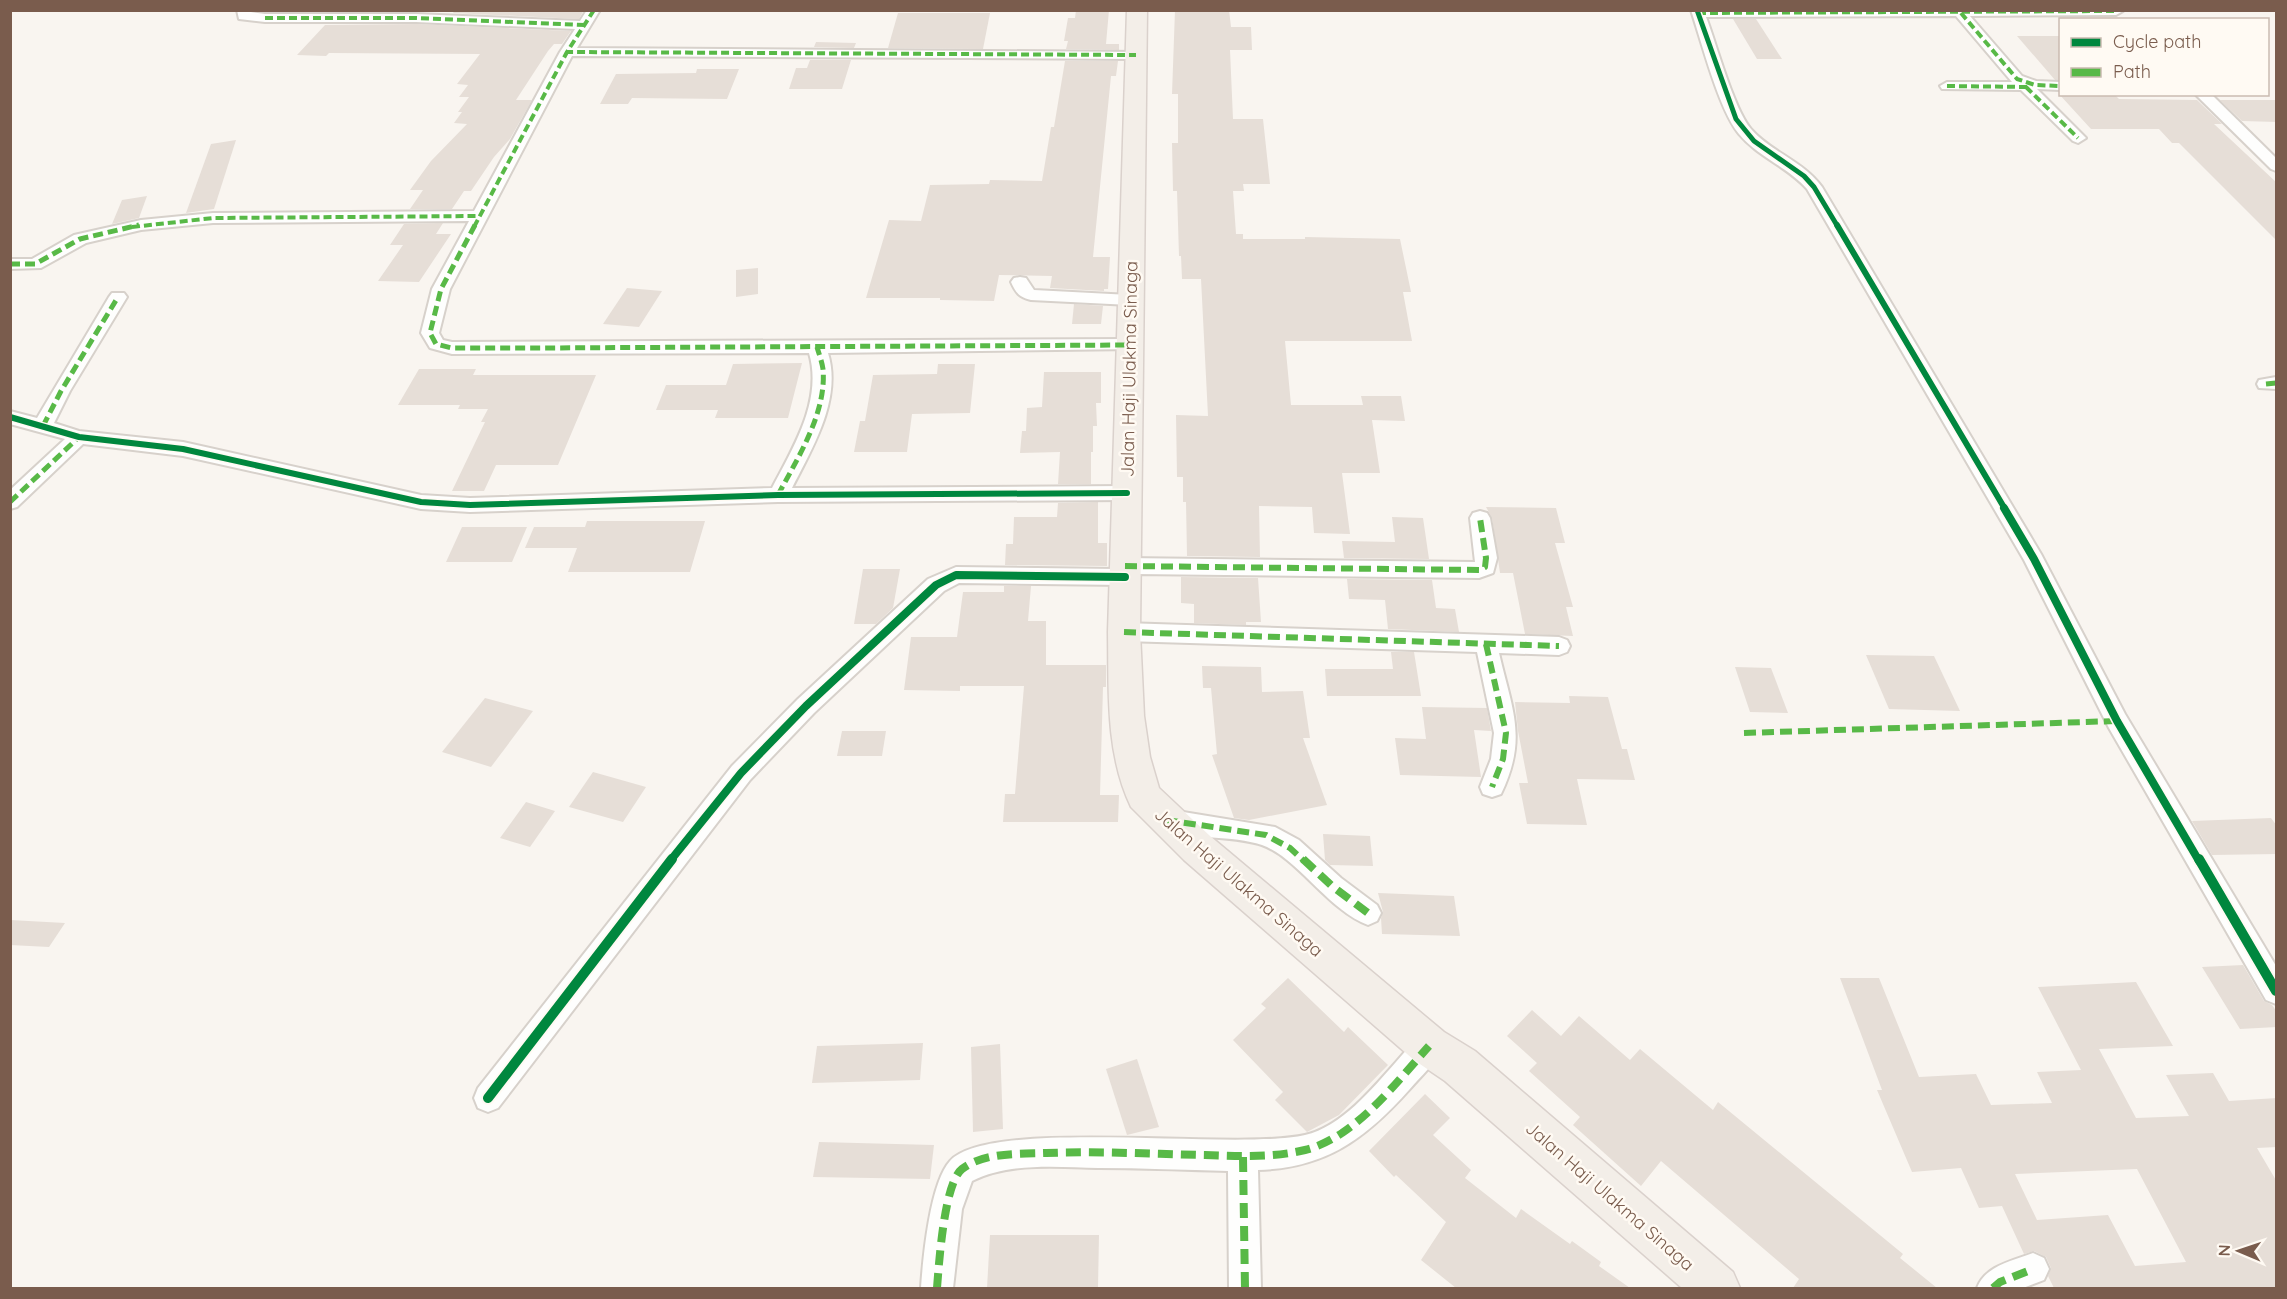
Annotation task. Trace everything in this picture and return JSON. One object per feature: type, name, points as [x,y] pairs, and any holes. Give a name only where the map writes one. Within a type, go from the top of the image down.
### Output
[{"type":"main road","name":"Jalan Haji Ulakma Sinaga","points":[[1137,10],[1124,633],[1127,716],[1132,757],[1144,796],[1166,820],[1429,1046],[1460,1066],[1718,1288]]},
{"type":"street","points":[[244,10],[244,16],[250,18],[416,18],[585,25]]},
{"type":"street","points":[[594,10],[567,52],[441,289],[430,333],[436,344],[452,348],[1130,345]]},
{"type":"street","points":[[2119,14],[1697,12],[1736,119],[1745,134],[1762,149],[1797,169],[1814,187],[2034,560],[2117,721],[2277,991]]},
{"type":"street","points":[[1961,14],[2017,79],[2030,86],[2078,138]]},
{"type":"street","points":[[567,52],[1136,55]]},
{"type":"street","points":[[1947,86],[2059,86]]},
{"type":"street","points":[[2204,96],[2277,166]]},
{"type":"street","points":[[10,264],[36,264],[80,239],[141,225],[213,218],[479,216]]},
{"type":"street","points":[[1020,282],[1024,292],[1031,295],[1131,300]]},
{"type":"street","points":[[43,426],[61,391],[118,297]]},
{"type":"street","points":[[778,495],[804,445],[817,404],[823,370],[817,347]]},
{"type":"street","points":[[10,417],[80,437],[183,449],[421,502],[470,505],[778,495],[1127,493]]},
{"type":"street","points":[[10,502],[80,437]]},
{"type":"street","points":[[488,1098],[741,773],[806,706],[936,585],[956,575],[1125,571],[1479,570],[1485,567],[1486,558],[1480,518]]},
{"type":"street","points":[[1124,633],[1559,646]]},
{"type":"street","points":[[1486,644],[1506,733],[1503,759],[1492,787]]},
{"type":"street","points":[[1166,820],[1266,835],[1290,848],[1332,886],[1368,913]]},
{"type":"street","points":[[937,1288],[944,1220],[960,1171],[974,1161],[999,1156],[1096,1151],[1243,1157],[1305,1150],[1326,1142],[1357,1122],[1429,1046]]},
{"type":"street","points":[[1243,1157],[1245,1288]]},
{"type":"street","points":[[1993,1288],[2000,1282],[2033,1269]]},
{"type":"building","points":[[455,10],[584,10],[579,19],[453,13]]},
{"type":"building","points":[[1076,10],[1109,10],[1106,44],[1119,44],[1119,50],[1066,49],[1068,41],[1064,41],[1068,18],[1075,18]]},
{"type":"building","points":[[1175,10],[1229,10],[1231,27],[1251,27],[1252,50],[1230,50],[1233,119],[1263,119],[1270,184],[1243,184],[1244,191],[1233,191],[1236,234],[1243,234],[1243,239],[1305,239],[1305,237],[1400,239],[1411,292],[1403,292],[1412,341],[1285,341],[1291,405],[1363,405],[1361,396],[1401,396],[1405,421],[1372,420],[1380,473],[1342,473],[1350,534],[1314,533],[1312,507],[1259,506],[1260,557],[1187,556],[1183,477],[1177,477],[1176,415],[1208,416],[1201,279],[1182,279],[1177,191],[1173,191],[1172,143],[1178,143],[1178,94],[1172,94]]},
{"type":"building","points":[[898,13],[990,13],[983,49],[888,48]]},
{"type":"building","points":[[1733,19],[1756,19],[1782,59],[1757,59]]},
{"type":"building","points":[[416,24],[571,31],[562,44],[554,44],[548,51],[516,100],[532,100],[510,139],[494,157],[471,191],[464,191],[452,209],[410,209],[423,190],[410,190],[431,161],[467,124],[454,123],[462,112],[458,112],[469,97],[459,97],[468,85],[457,84],[480,54],[329,53],[326,56],[297,55],[325,25]]},
{"type":"building","points":[[2017,36],[2059,36],[2059,80],[2055,80]]},
{"type":"building","points":[[816,42],[856,43],[854,48],[814,47]]},
{"type":"building","points":[[810,60],[851,60],[842,89],[789,89],[796,68],[807,68]]},
{"type":"building","points":[[1065,61],[1118,61],[1116,76],[1111,76],[1093,257],[1110,257],[1108,289],[1104,291],[1050,288],[1052,276],[999,275],[994,301],[866,298],[889,220],[921,221],[930,185],[989,184],[990,180],[1042,181]]},
{"type":"building","points":[[697,69],[739,69],[727,99],[632,98],[628,104],[600,104],[616,74],[696,73]]},
{"type":"building","points":[[2061,96],[2197,100],[2222,124],[2214,124],[2277,183],[2277,241],[2179,143],[2172,143],[2159,129],[2091,129]]},
{"type":"building","points":[[2220,100],[2277,100],[2277,122],[2242,121]]},
{"type":"building","points":[[236,140],[214,209],[186,213],[211,144]]},
{"type":"building","points":[[147,196],[139,218],[112,224],[122,200]]},
{"type":"building","points":[[443,223],[436,234],[451,234],[419,282],[378,281],[403,245],[390,245],[404,224]]},
{"type":"building","points":[[758,268],[758,294],[736,297],[736,270]]},
{"type":"building","points":[[627,288],[662,291],[639,327],[603,324]]},
{"type":"building","points":[[1074,304],[1103,306],[1101,324],[1072,324]]},
{"type":"building","points":[[802,363],[788,418],[715,418],[718,410],[656,410],[666,385],[726,385],[733,364]]},
{"type":"building","points":[[938,364],[975,364],[970,413],[912,414],[907,452],[854,452],[860,421],[865,421],[873,375],[937,374]]},
{"type":"building","points":[[419,369],[476,369],[473,375],[596,375],[558,465],[496,465],[484,491],[452,491],[485,422],[481,422],[488,409],[458,409],[460,405],[398,405]]},
{"type":"building","points":[[1044,372],[1101,372],[1101,403],[1096,403],[1097,426],[1093,426],[1091,484],[1058,484],[1060,452],[1020,453],[1022,431],[1026,431],[1027,408],[1042,407]]},
{"type":"building","points":[[1098,502],[1098,543],[1107,543],[1107,566],[1005,565],[1006,544],[1013,544],[1014,517],[1057,517],[1058,503]]},
{"type":"building","points":[[1486,507],[1556,508],[1565,543],[1555,543],[1573,607],[1566,607],[1573,636],[1525,634],[1513,573],[1500,573],[1492,518]]},
{"type":"building","points":[[1392,517],[1423,518],[1429,559],[1344,558],[1342,541],[1395,542]]},
{"type":"building","points":[[587,521],[705,521],[690,572],[568,572],[577,548],[525,548],[534,527],[585,527]]},
{"type":"building","points":[[462,527],[527,527],[512,562],[446,562]]},
{"type":"building","points":[[863,569],[900,569],[893,608],[876,624],[854,624]]},
{"type":"building","points":[[1181,577],[1258,578],[1261,622],[1246,622],[1246,625],[1194,623],[1194,604],[1181,603]]},
{"type":"building","points":[[1347,579],[1432,580],[1436,608],[1455,609],[1459,632],[1388,629],[1385,600],[1349,599]]},
{"type":"building","points":[[1004,586],[1031,586],[1028,621],[1046,621],[1046,665],[1106,665],[1106,687],[1103,687],[1100,795],[1119,795],[1118,822],[1003,822],[1005,794],[1015,794],[1024,686],[960,686],[960,691],[904,690],[911,637],[957,637],[963,592],[1004,592]]},
{"type":"building","points":[[1391,652],[1414,652],[1421,696],[1327,696],[1325,669],[1393,669]]},
{"type":"building","points":[[1866,655],[1934,656],[1960,711],[1889,709]]},
{"type":"building","points":[[1202,666],[1261,667],[1262,692],[1303,691],[1310,738],[1303,738],[1327,805],[1249,820],[1234,818],[1212,755],[1217,754],[1211,688],[1203,688]]},
{"type":"building","points":[[1735,667],[1771,668],[1788,713],[1750,712]]},
{"type":"building","points":[[1569,696],[1608,697],[1622,749],[1627,749],[1635,780],[1577,779],[1587,825],[1527,824],[1519,783],[1528,783],[1515,702],[1570,703]]},
{"type":"building","points":[[485,698],[533,711],[491,767],[442,752]]},
{"type":"building","points":[[1422,707],[1487,708],[1491,731],[1474,730],[1481,777],[1400,775],[1395,738],[1426,739]]},
{"type":"building","points":[[842,731],[886,731],[882,756],[837,756]]},
{"type":"building","points":[[593,772],[646,787],[623,822],[569,807]]},
{"type":"building","points":[[526,802],[555,811],[530,847],[500,838]]},
{"type":"building","points":[[2271,818],[2277,826],[2277,854],[2212,855],[2192,821]]},
{"type":"building","points":[[1323,834],[1370,836],[1373,866],[1330,865],[1325,860]]},
{"type":"building","points":[[1378,893],[1454,896],[1460,936],[1382,934],[1383,912]]},
{"type":"building","points":[[10,920],[65,923],[49,947],[10,945]]},
{"type":"building","points":[[2243,965],[2264,1001],[2272,1005],[2277,1012],[2277,1027],[2240,1029],[2202,967]]},
{"type":"building","points":[[1288,978],[1344,1032],[1348,1027],[1388,1065],[1339,1115],[1307,1132],[1275,1100],[1283,1092],[1233,1040],[1266,1008],[1261,1004]]},
{"type":"building","points":[[1840,978],[1879,978],[1919,1077],[1976,1074],[1991,1105],[2052,1103],[2037,1072],[2081,1070],[2038,987],[2136,982],[2173,1046],[2099,1049],[2136,1118],[2189,1116],[2166,1075],[2213,1073],[2229,1101],[2277,1098],[2277,1147],[2257,1148],[2277,1182],[2277,1288],[2054,1288],[2048,1276],[2051,1268],[2046,1257],[2034,1251],[2024,1254],[2002,1206],[1979,1208],[1961,1168],[1912,1172],[1877,1090],[1882,1090]],"holes":[[[2137,1169],[2186,1262],[2135,1266],[2108,1215],[2037,1220],[2015,1174]]]},
{"type":"building","points":[[1532,1010],[1561,1036],[1579,1016],[1630,1060],[1640,1049],[1713,1110],[1718,1102],[1903,1254],[1900,1258],[1937,1288],[1793,1288],[1799,1279],[1661,1161],[1641,1186],[1573,1125],[1580,1117],[1529,1071],[1537,1063],[1507,1036]]},
{"type":"building","points":[[923,1043],[920,1080],[812,1083],[817,1046]]},
{"type":"building","points":[[1000,1044],[1003,1129],[973,1132],[971,1047]]},
{"type":"building","points":[[1137,1059],[1159,1127],[1127,1135],[1106,1069]]},
{"type":"building","points":[[1425,1094],[1450,1118],[1433,1135],[1471,1170],[1465,1178],[1516,1218],[1521,1209],[1570,1244],[1572,1241],[1601,1262],[1599,1266],[1630,1288],[1456,1288],[1421,1260],[1446,1222],[1396,1175],[1394,1177],[1369,1151]]},
{"type":"building","points":[[819,1142],[934,1145],[930,1179],[813,1177]]},
{"type":"building","points":[[990,1235],[1099,1235],[1098,1288],[987,1288]]},
{"type":"marked path","points":[[594,10],[567,52],[1136,55]]},
{"type":"marked path","points":[[1698,13],[2116,11]]},
{"type":"marked path","points":[[1961,13],[2017,79],[2035,85],[2059,86]]},
{"type":"marked path","points":[[265,18],[416,18],[585,25]]},
{"type":"marked path","points":[[567,52],[441,289],[430,333],[436,344],[452,348],[1130,345]]},
{"type":"marked path","points":[[1947,86],[2028,87]]},
{"type":"marked path","points":[[2026,87],[2078,138]]},
{"type":"marked path","points":[[10,264],[35,264],[80,239],[141,225],[213,218],[479,216]]},
{"type":"marked path","points":[[43,426],[61,391],[118,297]]},
{"type":"marked path","points":[[778,495],[808,435],[819,403],[823,371],[817,347]]},
{"type":"marked path","points":[[2266,384],[2276,383]]},
{"type":"marked path","points":[[10,502],[79,437]]},
{"type":"marked path","points":[[1125,566],[1479,570],[1485,567],[1486,558],[1480,518]]},
{"type":"marked path","points":[[1124,632],[1559,646]]},
{"type":"marked path","points":[[1486,644],[1506,733],[1503,759],[1492,787]]},
{"type":"marked path","points":[[1744,733],[2117,721]]},
{"type":"marked path","points":[[1166,820],[1266,835],[1290,848],[1332,886],[1368,913]]},
{"type":"marked path","points":[[937,1288],[944,1226],[955,1180],[961,1170],[982,1159],[1019,1154],[1067,1152],[1229,1156],[1274,1155],[1306,1150],[1325,1143],[1359,1121],[1429,1046]]},
{"type":"marked path","points":[[1243,1157],[1245,1288]]},
{"type":"marked path","points":[[1993,1288],[2000,1282],[2033,1269]]},
{"type":"cycle path","points":[[1697,10],[1736,119],[1754,141],[1794,168],[1814,187],[2034,559],[2117,721],[2276,991]]},
{"type":"cycle path","points":[[10,417],[79,437],[183,449],[421,502],[470,505],[778,495],[1127,493]]},
{"type":"cycle path","points":[[488,1098],[741,773],[806,706],[936,585],[956,575],[1125,577]]}]
